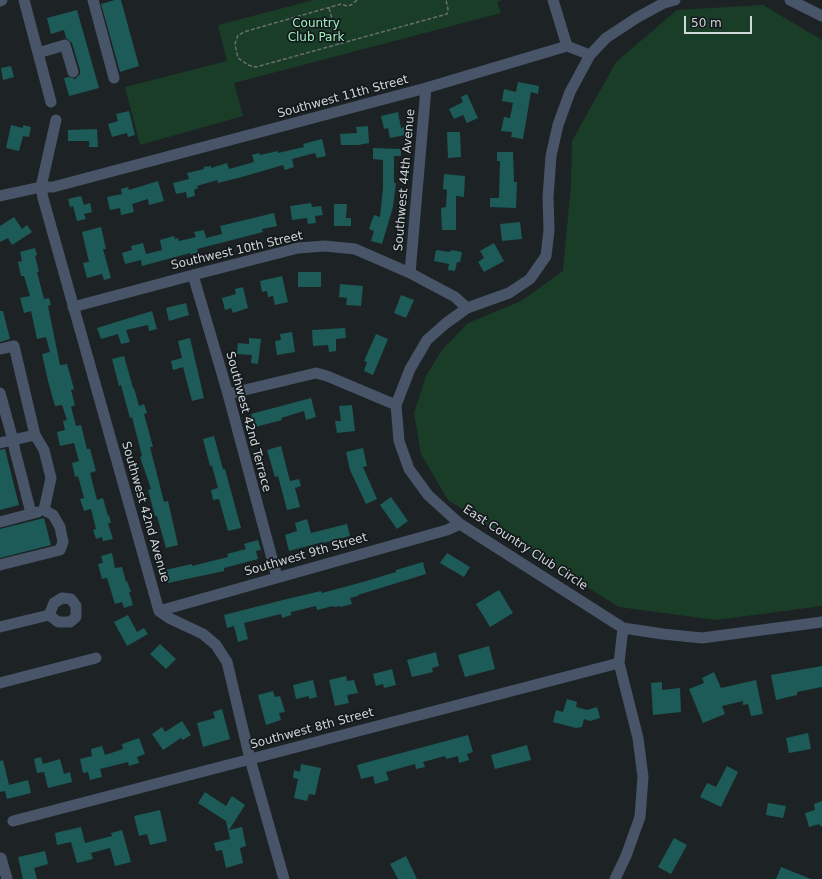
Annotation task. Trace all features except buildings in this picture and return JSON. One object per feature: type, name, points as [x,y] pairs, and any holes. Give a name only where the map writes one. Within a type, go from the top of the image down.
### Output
[{"type":"street","points":[[24,0],[51,102]]},
{"type":"street","points":[[93,0],[114,78]]},
{"type":"street","points":[[553,0],[566,46],[590,55],[606,38],[638,17],[663,2],[675,0]]},
{"type":"street","points":[[790,0],[822,16]]},
{"type":"street","points":[[38,53],[65,45],[73,72]]},
{"type":"street","name":"Southwest 11th Street","points":[[0,196],[41,187],[53,187],[426,88],[566,46]]},
{"type":"street","name":"East Country Club Circle","points":[[590,55],[570,92],[558,125],[551,156],[548,198],[549,230],[546,256],[530,279],[509,294],[467,308],[445,324],[427,340],[410,368],[396,405],[399,441],[409,469],[428,495],[460,524],[623,628],[702,638],[822,622]]},
{"type":"street","name":"Southwest 44th Avenue","points":[[410,273],[426,88]]},
{"type":"street","name":"Southwest 42nd Avenue","points":[[56,120],[41,187],[43,198],[159,611]]},
{"type":"street","name":"Southwest 10th Street","points":[[73,307],[298,248],[325,246],[355,249],[410,273],[455,297],[467,308]]},
{"type":"street","name":"Southwest 42nd Terrace","points":[[193,275],[228,394],[277,577]]},
{"type":"street","points":[[0,349],[14,346],[35,435],[44,450],[51,478],[44,510]]},
{"type":"street","points":[[228,394],[316,373],[396,405]]},
{"type":"street","points":[[0,393],[31,513]]},
{"type":"street","points":[[0,443],[35,435]]},
{"type":"street","points":[[0,522],[44,510],[53,515],[60,527],[63,542],[60,550],[0,565]]},
{"type":"street","name":"Southwest 9th Street","points":[[159,611],[447,530],[460,524]]},
{"type":"street","points":[[159,611],[169,618],[203,634],[216,645],[227,662],[250,759],[284,879]]},
{"type":"street","points":[[0,627],[49,615]]},
{"type":"street","points":[[615,879],[626,856],[640,817],[643,777],[638,738],[619,663],[623,628]]},
{"type":"street","points":[[0,683],[96,658]]},
{"type":"street","name":"Southwest 8th Street","points":[[12,821],[619,663]]},
{"type":"street","points":[[0,857],[7,879]]},
{"type":"path","points":[[357,0],[351,5],[346,6],[341,4],[247,31],[238,35],[235,44],[238,58],[248,66],[256,67],[447,14],[448,9],[446,0]]},
{"type":"path","points":[[329,8],[339,44]]},
{"type":"green space","name":"Country Club Park","points":[[314,0],[503,0],[497,2],[501,13],[234,83],[243,116],[140,145],[125,87],[227,61],[218,25]]},
{"type":"green space","points":[[763,5],[822,40],[822,606],[716,620],[619,607],[448,500],[421,454],[414,413],[426,376],[442,350],[468,323],[521,301],[563,271],[571,184],[572,141],[616,62],[677,10]]}]
